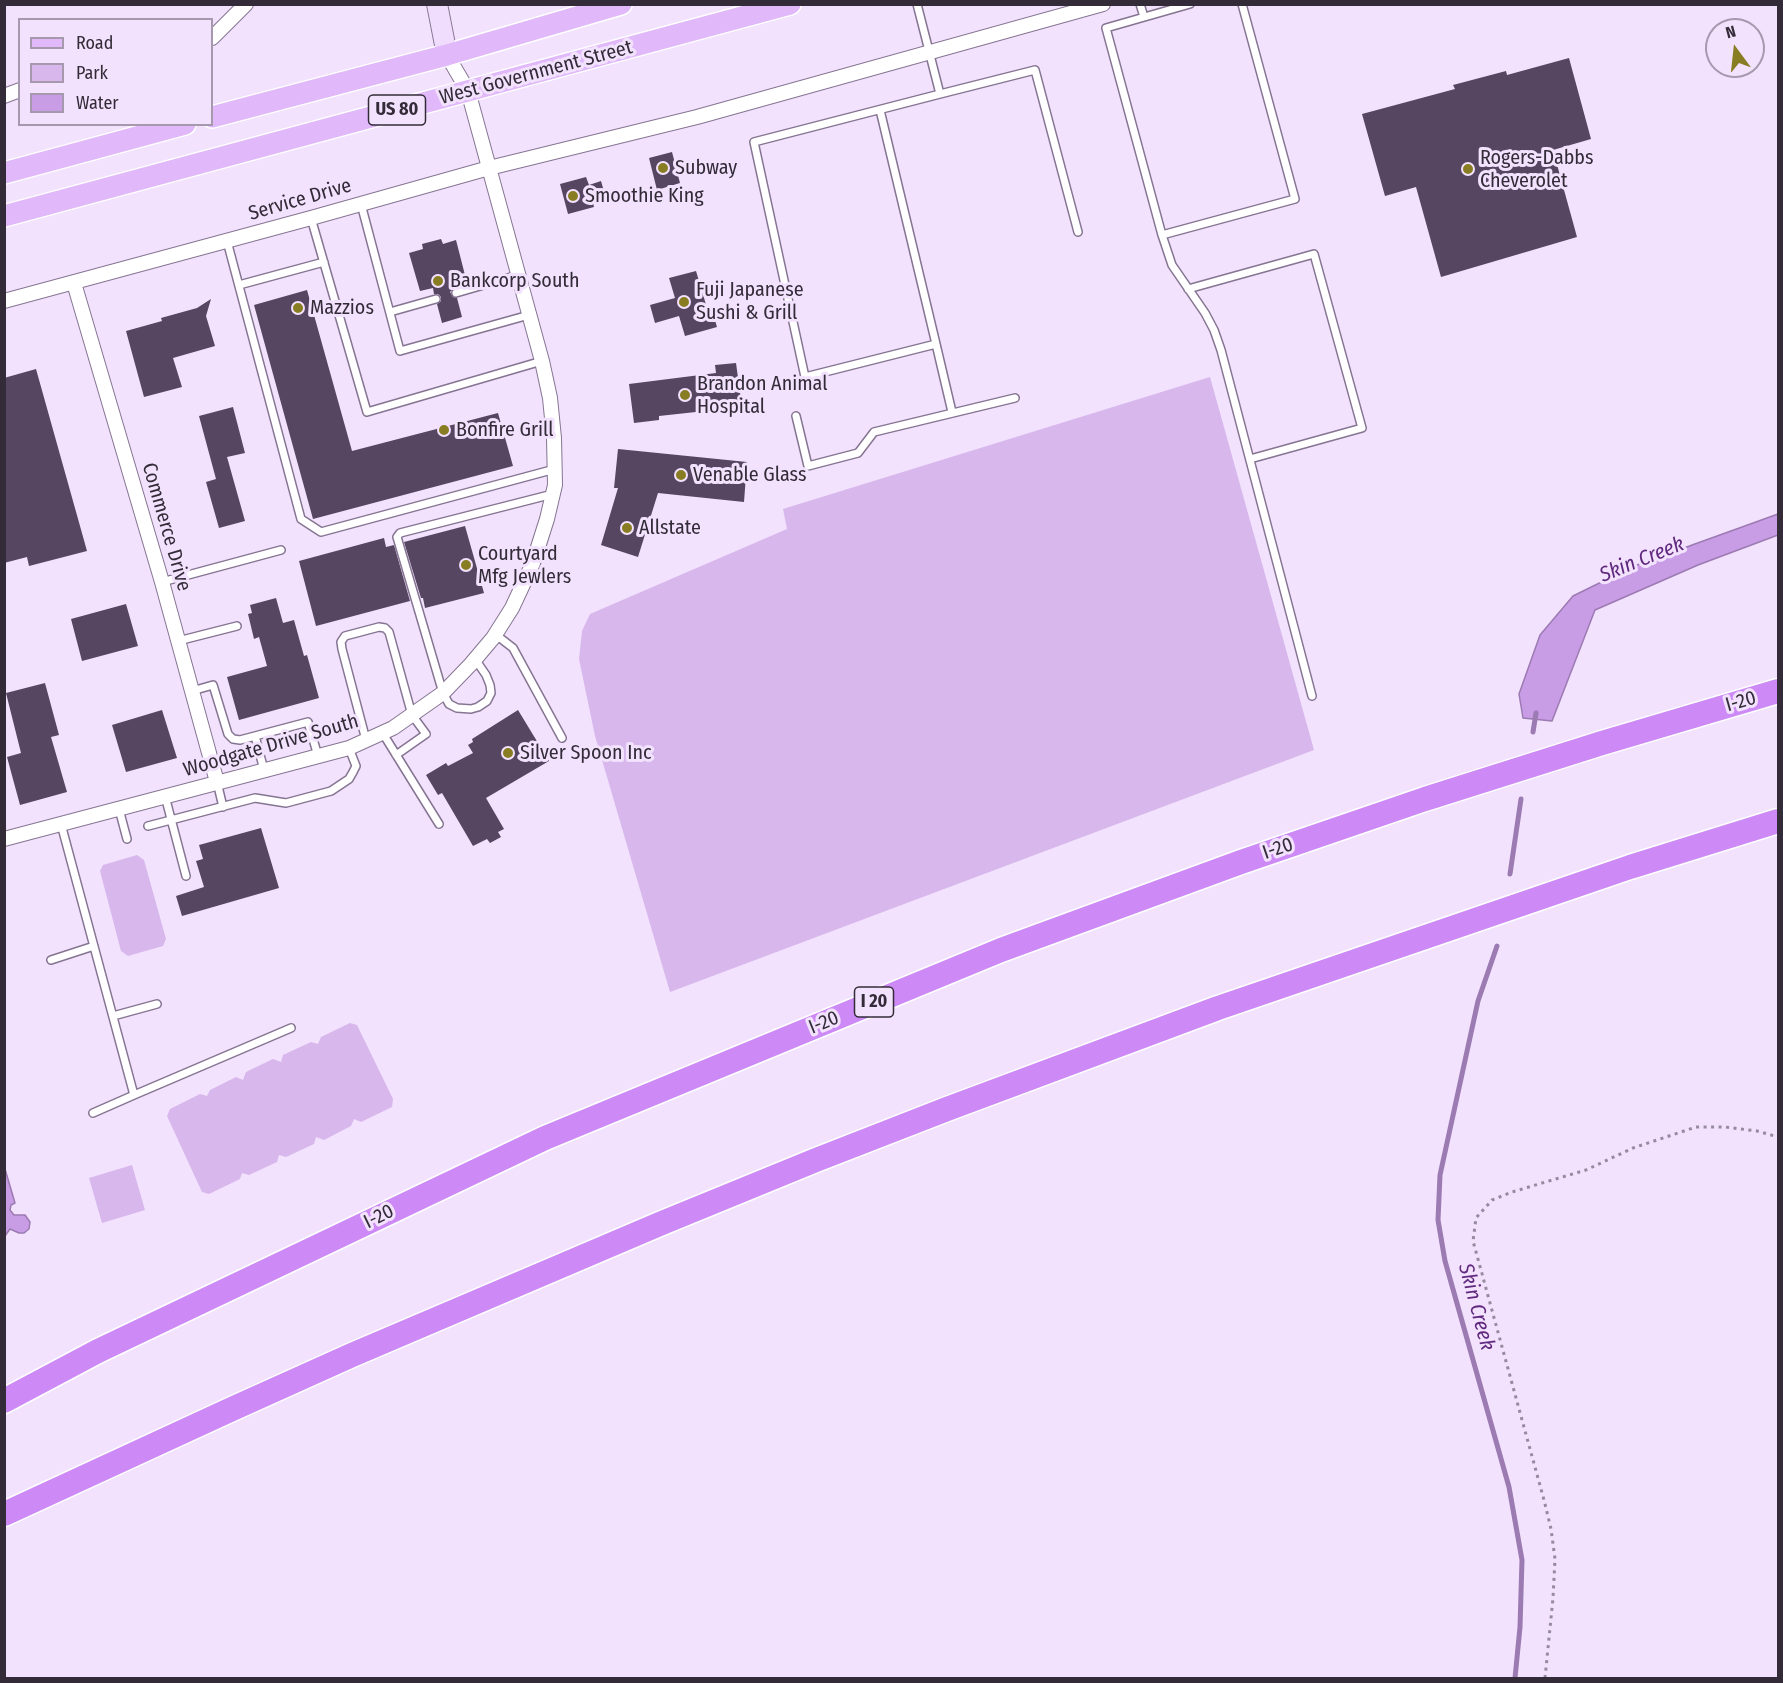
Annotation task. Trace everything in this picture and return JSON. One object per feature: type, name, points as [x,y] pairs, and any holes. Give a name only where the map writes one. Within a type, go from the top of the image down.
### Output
[{"type":"highway","name":"I-20","points":[[4,1401],[98,1351],[544,1138],[1001,950],[1230,866],[1425,799],[1622,737],[1779,691]]},
{"type":"highway","points":[[4,1514],[352,1355],[662,1223],[827,1156],[1218,1008],[1607,875],[1779,820]]},
{"type":"main road","name":"West Government Street","points":[[4,216],[790,4]]},
{"type":"main road","name":"West Government Street","points":[[213,117],[447,55],[616,5]]},
{"type":"main road","points":[[4,173],[178,126]]},
{"type":"street","points":[[213,37],[246,4]]},
{"type":"street","points":[[437,4],[447,55],[468,91],[489,168]]},
{"type":"street","name":"Service Drive","points":[[4,301],[489,168],[697,117],[1103,4]]},
{"type":"street","name":"Woodgate Drive South","points":[[4,839],[349,748],[393,728],[443,693],[495,634],[512,608],[533,563],[548,519],[555,469],[550,398],[542,361],[489,168]]},
{"type":"street","name":"Commerce Drive","points":[[74,283],[162,582],[217,782]]},
{"type":"lane","points":[[916,4],[939,94]]},
{"type":"lane","points":[[1140,4],[1144,17]]},
{"type":"lane","points":[[1190,4],[1106,28],[1172,265],[1199,302],[1214,330],[1221,350],[1312,696]]},
{"type":"lane","points":[[1162,235],[1294,199],[1242,4]]},
{"type":"lane","points":[[936,344],[806,377],[754,142],[1035,70],[1077,232]]},
{"type":"lane","points":[[880,110],[952,412]]},
{"type":"lane","points":[[361,204],[400,351],[529,315]]},
{"type":"lane","points":[[311,218],[368,412],[542,361]]},
{"type":"lane","points":[[227,241],[301,519],[321,532],[555,469]]},
{"type":"lane","points":[[1188,289],[1314,254],[1362,429],[1250,459]]},
{"type":"lane","points":[[239,285],[324,262]]},
{"type":"lane","points":[[456,293],[518,275]]},
{"type":"lane","points":[[390,312],[436,299]]},
{"type":"lane","points":[[796,416],[808,466],[858,453],[874,432],[1015,398]]},
{"type":"lane","points":[[475,659],[486,675],[490,693],[487,701],[478,707],[457,708],[449,704],[443,693],[397,537],[400,533],[553,494]]},
{"type":"lane","points":[[162,582],[281,550]]},
{"type":"lane","points":[[178,641],[237,626]]},
{"type":"lane","points":[[366,740],[341,642],[345,636],[379,627],[389,632],[412,715],[426,734],[396,755]]},
{"type":"lane","points":[[495,634],[513,648],[562,738]]},
{"type":"lane","points":[[192,691],[213,685],[228,734],[233,740],[309,722],[318,756]]},
{"type":"lane","points":[[382,732],[439,824]]},
{"type":"lane","points":[[255,736],[264,770]]},
{"type":"lane","points":[[148,826],[255,798],[286,803],[331,791],[349,779],[356,766],[349,748]]},
{"type":"lane","points":[[217,782],[223,807]]},
{"type":"lane","points":[[165,796],[186,876]]},
{"type":"lane","points":[[119,809],[127,839]]},
{"type":"lane","points":[[61,824],[134,1095]]},
{"type":"lane","points":[[51,960],[94,946]]},
{"type":"lane","points":[[113,1016],[157,1004]]},
{"type":"lane","points":[[93,1113],[291,1028]]},
{"type":"path","points":[[1545,1678],[1555,1559],[1551,1528],[1473,1241],[1476,1218],[1492,1200],[1586,1170],[1633,1148],[1696,1127],[1725,1127],[1757,1131],[1779,1137]]},
{"type":"green space","points":[[1210,377],[1314,750],[670,992],[595,736],[579,659],[582,631],[590,614],[787,529],[783,509]]},
{"type":"green space","points":[[137,855],[144,860],[166,939],[163,946],[128,956],[121,951],[100,871],[103,865]]},
{"type":"green space","points":[[350,1023],[357,1025],[393,1099],[392,1107],[361,1122],[354,1119],[351,1126],[324,1140],[316,1137],[314,1144],[286,1157],[279,1155],[277,1162],[249,1175],[242,1173],[240,1179],[209,1194],[202,1192],[167,1116],[170,1109],[200,1094],[207,1096],[210,1090],[236,1077],[243,1080],[246,1072],[273,1059],[281,1062],[283,1055],[311,1042],[318,1044],[321,1037]]},
{"type":"green space","points":[[132,1165],[145,1210],[102,1223],[89,1178]]},
{"type":"water","points":[[1778,514],[1778,535],[1698,565],[1595,610],[1552,721],[1523,718],[1519,694],[1540,635],[1573,596],[1634,566]]},
{"type":"water","points":[[5,1169],[15,1203],[11,1205],[10,1210],[14,1215],[25,1215],[30,1222],[29,1229],[24,1233],[10,1229],[5,1236]]},
{"type":"building","name":"Rogers-Dabbs Cheverolet","points":[[1569,58],[1591,139],[1553,150],[1577,237],[1441,277],[1416,187],[1385,196],[1362,114],[1455,89],[1453,85],[1506,71],[1507,75]]},
{"type":"building","points":[[672,152],[680,183],[657,190],[649,158]]},
{"type":"building","points":[[586,177],[589,185],[601,181],[605,195],[592,198],[594,207],[568,214],[560,184]]},
{"type":"building","name":"Bankcorp South","points":[[441,239],[443,244],[456,240],[466,279],[453,283],[454,288],[450,292],[453,297],[457,298],[462,317],[442,323],[437,304],[441,301],[441,297],[434,294],[433,288],[420,291],[409,253],[423,249],[422,244]]},
{"type":"building","name":"Fuji Japanese Sushi & Grill","points":[[696,271],[707,308],[711,307],[717,327],[685,336],[679,316],[655,323],[650,305],[675,298],[669,278]]},
{"type":"building","points":[[307,290],[352,451],[498,413],[513,466],[313,519],[254,305]]},
{"type":"building","points":[[211,299],[206,316],[215,346],[173,358],[182,387],[144,397],[126,331],[197,308]]},
{"type":"building","name":"Brandon Animal Hospital","points":[[736,363],[742,407],[659,416],[659,420],[634,423],[629,384],[716,373],[715,365]]},
{"type":"building","points":[[36,369],[87,551],[29,566],[27,557],[4,563],[4,378]]},
{"type":"building","points":[[233,407],[245,453],[227,457],[245,521],[219,528],[206,482],[216,479],[199,416]]},
{"type":"building","name":"Venable Glass","points":[[618,449],[747,462],[744,502],[658,493],[638,557],[601,545],[618,488],[614,488]]},
{"type":"building","points":[[465,526],[484,593],[425,608],[404,542]]},
{"type":"building","points":[[384,538],[386,547],[394,545],[410,601],[316,626],[299,561]]},
{"type":"building","points":[[276,598],[283,623],[294,620],[319,698],[239,720],[227,677],[267,666],[259,637],[254,639],[248,614],[252,613],[250,605]]},
{"type":"building","points":[[126,604],[138,646],[82,661],[71,619]]},
{"type":"building","points":[[45,683],[59,735],[51,737],[67,792],[20,805],[7,757],[21,753],[6,693]]},
{"type":"building","points":[[162,710],[177,758],[126,772],[112,725]]},
{"type":"building","points":[[518,710],[549,761],[486,798],[504,829],[498,832],[501,837],[490,843],[487,839],[473,846],[442,793],[438,795],[426,775],[446,763],[448,766],[473,753],[468,745],[473,742],[472,739]]},
{"type":"building","points":[[261,828],[279,888],[182,916],[176,896],[204,887],[196,861],[203,859],[199,845]]},
{"type":"waterway","name":"Skin Creek","points":[[1533,732],[1536,713]]},
{"type":"waterway","name":"Skin Creek","points":[[1510,874],[1521,799]]},
{"type":"waterway","name":"Skin Creek","points":[[1497,946],[1478,1001],[1440,1175],[1438,1220],[1445,1261],[1509,1487],[1522,1560],[1520,1627],[1515,1678]]},
{"type":"place","name":"Subway","points":[[663,168]]},
{"type":"place","name":"Rogers-Dabbs Cheverolet","points":[[1468,169]]},
{"type":"place","name":"Smoothie King","points":[[573,196]]},
{"type":"place","name":"Bankcorp South","points":[[438,281]]},
{"type":"place","name":"Fuji Japanese Sushi & Grill","points":[[684,302]]},
{"type":"place","name":"Mazzios","points":[[298,308]]},
{"type":"place","name":"Brandon Animal Hospital","points":[[685,395]]},
{"type":"place","name":"Bonfire Grill","points":[[444,430]]},
{"type":"place","name":"Venable Glass","points":[[681,475]]},
{"type":"place","name":"Allstate","points":[[627,528]]},
{"type":"place","name":"Courtyard Mfg Jewlers","points":[[466,565]]},
{"type":"place","name":"Silver Spoon Inc","points":[[508,753]]}]
